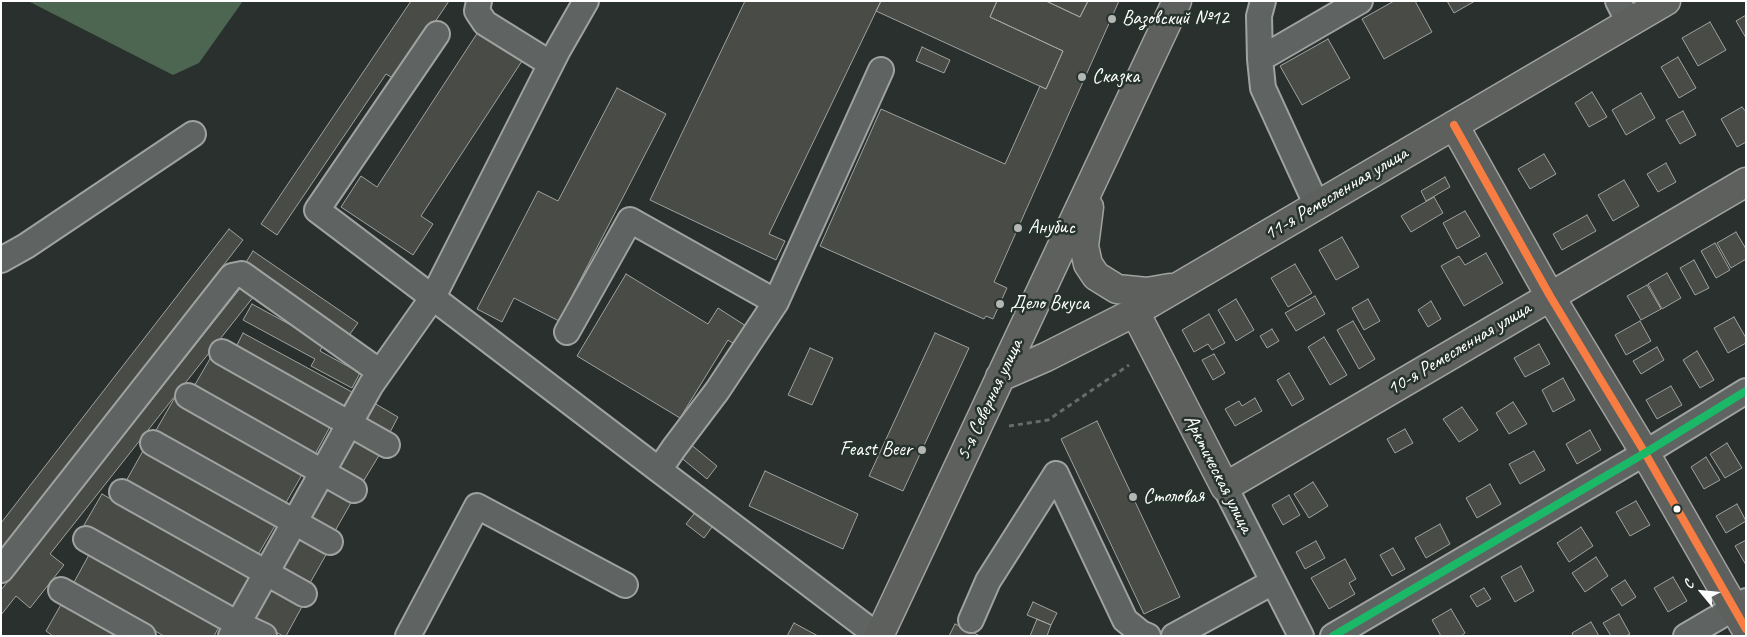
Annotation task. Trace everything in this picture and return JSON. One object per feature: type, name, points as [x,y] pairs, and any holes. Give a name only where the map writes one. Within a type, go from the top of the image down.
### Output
[{"type":"main road","name":"5-я Северная улица","points":[[879,636],[1177,1]]},
{"type":"main road","name":"11-я Ремесленная улица","points":[[1000,377],[1046,357],[1135,312],[1317,206],[1454,125],[1623,12],[1666,1]]},
{"type":"main road","points":[[1454,125],[1550,296],[1742,613]]},
{"type":"main road","points":[[1095,174],[1084,246],[1088,264],[1096,276],[1117,289],[1131,291],[1147,292],[1181,285]]},
{"type":"main road","name":"10-я Ремесленная улица","points":[[1225,487],[1746,182]]},
{"type":"main road","name":"Арктическая улица","points":[[1135,312],[1225,487]]},
{"type":"street","points":[[479,1],[477,11],[486,23],[551,64]]},
{"type":"street","points":[[234,630],[380,372],[433,297],[551,64],[586,1]]},
{"type":"street","points":[[1263,1],[1259,16],[1263,88],[1317,206]]},
{"type":"street","points":[[1260,59],[1360,1]]},
{"type":"street","points":[[436,34],[317,210],[879,636]]},
{"type":"street","points":[[659,470],[717,391],[776,302],[880,70]]},
{"type":"street","points":[[1,260],[26,246],[192,134]]},
{"type":"street","points":[[567,332],[630,220],[776,302]]},
{"type":"street","points":[[1,570],[232,276],[242,274],[380,372]]},
{"type":"street","points":[[222,352],[387,445]]},
{"type":"street","points":[[1333,636],[1645,454],[1746,391]]},
{"type":"street","points":[[188,396],[354,490]]},
{"type":"street","points":[[153,443],[330,542]]},
{"type":"street","points":[[971,620],[988,581],[1056,474],[1125,620],[1141,633],[1148,636]]},
{"type":"street","name":"Арктическая улица","points":[[1225,487],[1301,636]]},
{"type":"street","points":[[122,492],[304,594]]},
{"type":"street","points":[[408,636],[478,506],[625,585]]},
{"type":"street","points":[[86,539],[234,630],[264,636]]},
{"type":"street","points":[[1174,636],[1273,582]]},
{"type":"street","points":[[61,590],[143,636]]},
{"type":"street","points":[[1686,636],[1742,613]]},
{"type":"path","points":[[1009,426],[1048,420],[1129,365]]},
{"type":"green space","points":[[28,1],[243,1],[199,63],[173,75]]},
{"type":"building","points":[[411,1],[449,1],[396,80],[386,74],[277,235],[261,224]]},
{"type":"building","points":[[745,1],[881,1],[769,234],[785,241],[776,260],[650,200]]},
{"type":"building","points":[[881,1],[997,1],[990,17],[1063,51],[1046,89],[876,11]]},
{"type":"building","points":[[997,1],[1046,1],[1080,17],[1088,1],[1119,1],[994,282],[1007,288],[993,319],[986,316],[984,319],[820,246],[881,109],[1005,164],[1040,86],[1046,89],[1063,51],[990,17]]},
{"type":"building","points":[[1046,1],[1088,1],[1080,17]]},
{"type":"building","points":[[1394,1],[1415,1],[1432,32],[1384,59],[1362,19]]},
{"type":"building","points":[[1447,1],[1475,1],[1454,13]]},
{"type":"building","points":[[1746,15],[1746,38],[1736,21]]},
{"type":"building","points":[[1710,22],[1726,50],[1698,66],[1682,38]]},
{"type":"building","points":[[478,32],[522,61],[421,216],[433,224],[413,255],[341,207],[361,176],[377,187]]},
{"type":"building","points":[[1328,39],[1350,78],[1302,105],[1280,66]]},
{"type":"building","points":[[922,47],[950,60],[944,73],[916,61]]},
{"type":"building","points":[[1678,57],[1696,88],[1679,98],[1661,67]]},
{"type":"building","points":[[617,88],[666,114],[559,321],[514,298],[502,322],[477,309],[538,191],[558,201]]},
{"type":"building","points":[[1592,92],[1607,117],[1589,127],[1575,103]]},
{"type":"building","points":[[1641,93],[1655,118],[1626,135],[1612,110]]},
{"type":"building","points":[[1742,107],[1746,112],[1746,142],[1737,147],[1721,119]]},
{"type":"building","points":[[1683,111],[1696,135],[1680,144],[1666,120]]},
{"type":"building","points":[[1544,154],[1556,174],[1530,189],[1518,169]]},
{"type":"building","points":[[1666,163],[1676,182],[1658,192],[1647,174]]},
{"type":"building","points":[[1445,177],[1450,187],[1426,201],[1421,191]]},
{"type":"building","points":[[1624,180],[1639,206],[1613,221],[1598,195]]},
{"type":"building","points":[[1434,197],[1443,213],[1411,232],[1401,216]]},
{"type":"building","points":[[1465,211],[1480,236],[1457,249],[1443,223]]},
{"type":"building","points":[[1587,215],[1596,231],[1562,250],[1553,234]]},
{"type":"building","points":[[229,229],[243,240],[1,552],[1,523]]},
{"type":"building","points":[[1736,232],[1746,249],[1746,259],[1731,268],[1717,243]]},
{"type":"building","points":[[1342,237],[1359,267],[1336,280],[1319,250]]},
{"type":"building","points":[[1715,243],[1730,270],[1716,278],[1701,251]]},
{"type":"building","points":[[253,251],[358,323],[347,338],[243,267]]},
{"type":"building","points":[[1486,253],[1503,283],[1464,306],[1441,266],[1459,256],[1465,265]]},
{"type":"building","points":[[1694,260],[1709,288],[1695,295],[1680,268]]},
{"type":"building","points":[[1295,264],[1312,293],[1288,307],[1271,278]]},
{"type":"building","points":[[1667,273],[1681,298],[1662,309],[1648,284]]},
{"type":"building","points":[[626,274],[708,324],[718,308],[746,326],[734,344],[728,340],[680,418],[577,356]]},
{"type":"building","points":[[246,281],[258,291],[50,554],[64,565],[30,608],[16,596],[1,615],[1,590]]},
{"type":"building","points":[[1647,285],[1661,309],[1641,320],[1627,296]]},
{"type":"building","points":[[1315,296],[1325,314],[1296,331],[1285,313]]},
{"type":"building","points":[[1236,299],[1254,330],[1236,341],[1218,310]]},
{"type":"building","points":[[1368,299],[1380,321],[1364,330],[1352,308]]},
{"type":"building","points":[[1431,301],[1441,319],[1428,327],[1418,310]]},
{"type":"building","points":[[252,304],[324,343],[320,351],[360,373],[352,388],[311,366],[315,359],[243,320]]},
{"type":"building","points":[[1209,314],[1225,343],[1212,350],[1208,344],[1194,352],[1182,330]]},
{"type":"building","points":[[1734,317],[1746,338],[1746,343],[1728,353],[1714,328]]},
{"type":"building","points":[[1353,321],[1375,359],[1359,369],[1337,330]]},
{"type":"building","points":[[1640,321],[1651,341],[1626,355],[1615,335]]},
{"type":"building","points":[[1272,329],[1279,341],[1267,348],[1260,336]]},
{"type":"building","points":[[243,333],[352,392],[343,407],[235,349]]},
{"type":"building","points":[[935,333],[969,348],[903,491],[869,476]]},
{"type":"building","points":[[1324,337],[1347,375],[1330,385],[1308,347]]},
{"type":"building","points":[[1539,344],[1550,364],[1525,377],[1514,358]]},
{"type":"building","points":[[1657,347],[1664,360],[1641,374],[1633,361]]},
{"type":"building","points":[[810,348],[833,358],[812,405],[788,395]]},
{"type":"building","points":[[1697,351],[1714,380],[1700,388],[1683,360]]},
{"type":"building","points":[[1214,354],[1225,373],[1213,380],[1202,360]]},
{"type":"building","points":[[211,357],[331,425],[314,456],[193,388]]},
{"type":"building","points":[[1289,373],[1304,399],[1292,406],[1277,380]]},
{"type":"building","points":[[1563,378],[1575,400],[1553,412],[1542,390]]},
{"type":"building","points":[[1671,386],[1682,405],[1657,419],[1646,400]]},
{"type":"building","points":[[1255,398],[1262,411],[1235,426],[1225,409],[1239,401],[1242,406]]},
{"type":"building","points":[[174,399],[303,473],[284,506],[155,432]]},
{"type":"building","points":[[1513,402],[1527,424],[1509,434],[1496,413]]},
{"type":"building","points":[[374,403],[398,417],[389,434],[364,420]]},
{"type":"building","points":[[1462,407],[1478,430],[1459,442],[1443,419]]},
{"type":"building","points":[[1097,421],[1180,597],[1144,614],[1061,439]]},
{"type":"building","points":[[1405,429],[1413,443],[1395,453],[1387,439]]},
{"type":"building","points":[[1590,430],[1601,450],[1577,464],[1566,444]]},
{"type":"building","points":[[355,438],[381,452],[363,482],[339,467]]},
{"type":"building","points":[[689,443],[717,466],[707,479],[679,456]]},
{"type":"building","points":[[1727,443],[1742,468],[1725,478],[1710,454]]},
{"type":"building","points":[[144,449],[276,524],[256,558],[125,483]]},
{"type":"building","points":[[1534,451],[1545,470],[1520,484],[1509,464]]},
{"type":"building","points":[[1706,457],[1720,480],[1704,489],[1691,467]]},
{"type":"building","points":[[765,471],[858,514],[843,549],[749,506]]},
{"type":"building","points":[[1313,482],[1328,506],[1309,518],[1294,494]]},
{"type":"building","points":[[1490,484],[1501,504],[1477,518],[1466,498]]},
{"type":"building","points":[[327,487],[352,501],[335,531],[310,517]]},
{"type":"building","points":[[102,494],[250,577],[233,608],[84,525]]},
{"type":"building","points":[[1289,495],[1300,515],[1283,525],[1272,505]]},
{"type":"building","points":[[1636,501],[1650,525],[1630,536],[1616,512]]},
{"type":"building","points":[[1737,504],[1746,521],[1726,533],[1716,516]]},
{"type":"building","points":[[697,510],[715,523],[704,538],[686,524]]},
{"type":"building","points":[[1440,524],[1450,544],[1426,558],[1415,538]]},
{"type":"building","points":[[1581,527],[1593,546],[1569,562],[1557,543]]},
{"type":"building","points":[[300,537],[327,553],[310,583],[283,567]]},
{"type":"building","points":[[1746,540],[1746,565],[1735,546]]},
{"type":"building","points":[[1316,541],[1325,558],[1305,569],[1296,552]]},
{"type":"building","points":[[1393,548],[1405,569],[1392,576],[1380,555]]},
{"type":"building","points":[[90,553],[219,627],[214,636],[164,636],[73,584]]},
{"type":"building","points":[[1596,557],[1608,576],[1585,592],[1572,573]]},
{"type":"building","points":[[1345,559],[1356,579],[1349,583],[1355,594],[1329,609],[1311,578]]},
{"type":"building","points":[[1521,566],[1534,591],[1515,602],[1501,577]]},
{"type":"building","points":[[1673,577],[1687,601],[1668,612],[1654,588]]},
{"type":"building","points":[[1625,580],[1636,597],[1622,606],[1611,589]]},
{"type":"building","points":[[271,585],[304,603],[286,636],[252,618]]},
{"type":"building","points":[[1484,588],[1491,599],[1477,607],[1470,596]]},
{"type":"building","points":[[63,601],[123,636],[53,636],[46,631]]},
{"type":"building","points":[[1033,602],[1057,613],[1051,625],[1027,615]]},
{"type":"building","points":[[1451,609],[1465,633],[1461,636],[1441,636],[1432,620]]},
{"type":"building","points":[[1619,614],[1630,634],[1626,636],[1611,636],[1603,623]]},
{"type":"building","points":[[1037,619],[1051,625],[1047,636],[1030,636]]},
{"type":"building","points":[[1591,622],[1599,636],[1573,636],[1572,633]]},
{"type":"building","points":[[794,623],[818,636],[787,636]]},
{"type":"building","points":[[955,624],[980,636],[949,636]]},
{"type":"transit line","points":[[1454,125],[1550,296],[1645,453],[1746,629]]},
{"type":"transit line","points":[[1333,636],[1645,453],[1746,391]]},
{"type":"place","name":"Вазовский №12","points":[[1112,19]]},
{"type":"place","name":"Сказка","points":[[1082,77]]},
{"type":"place","name":"Анубис","points":[[1018,228]]},
{"type":"place","name":"Дело Вкуса","points":[[1000,304]]},
{"type":"place","name":"Feast Beer","points":[[922,450]]},
{"type":"place","name":"Столовая","points":[[1133,497]]}]
